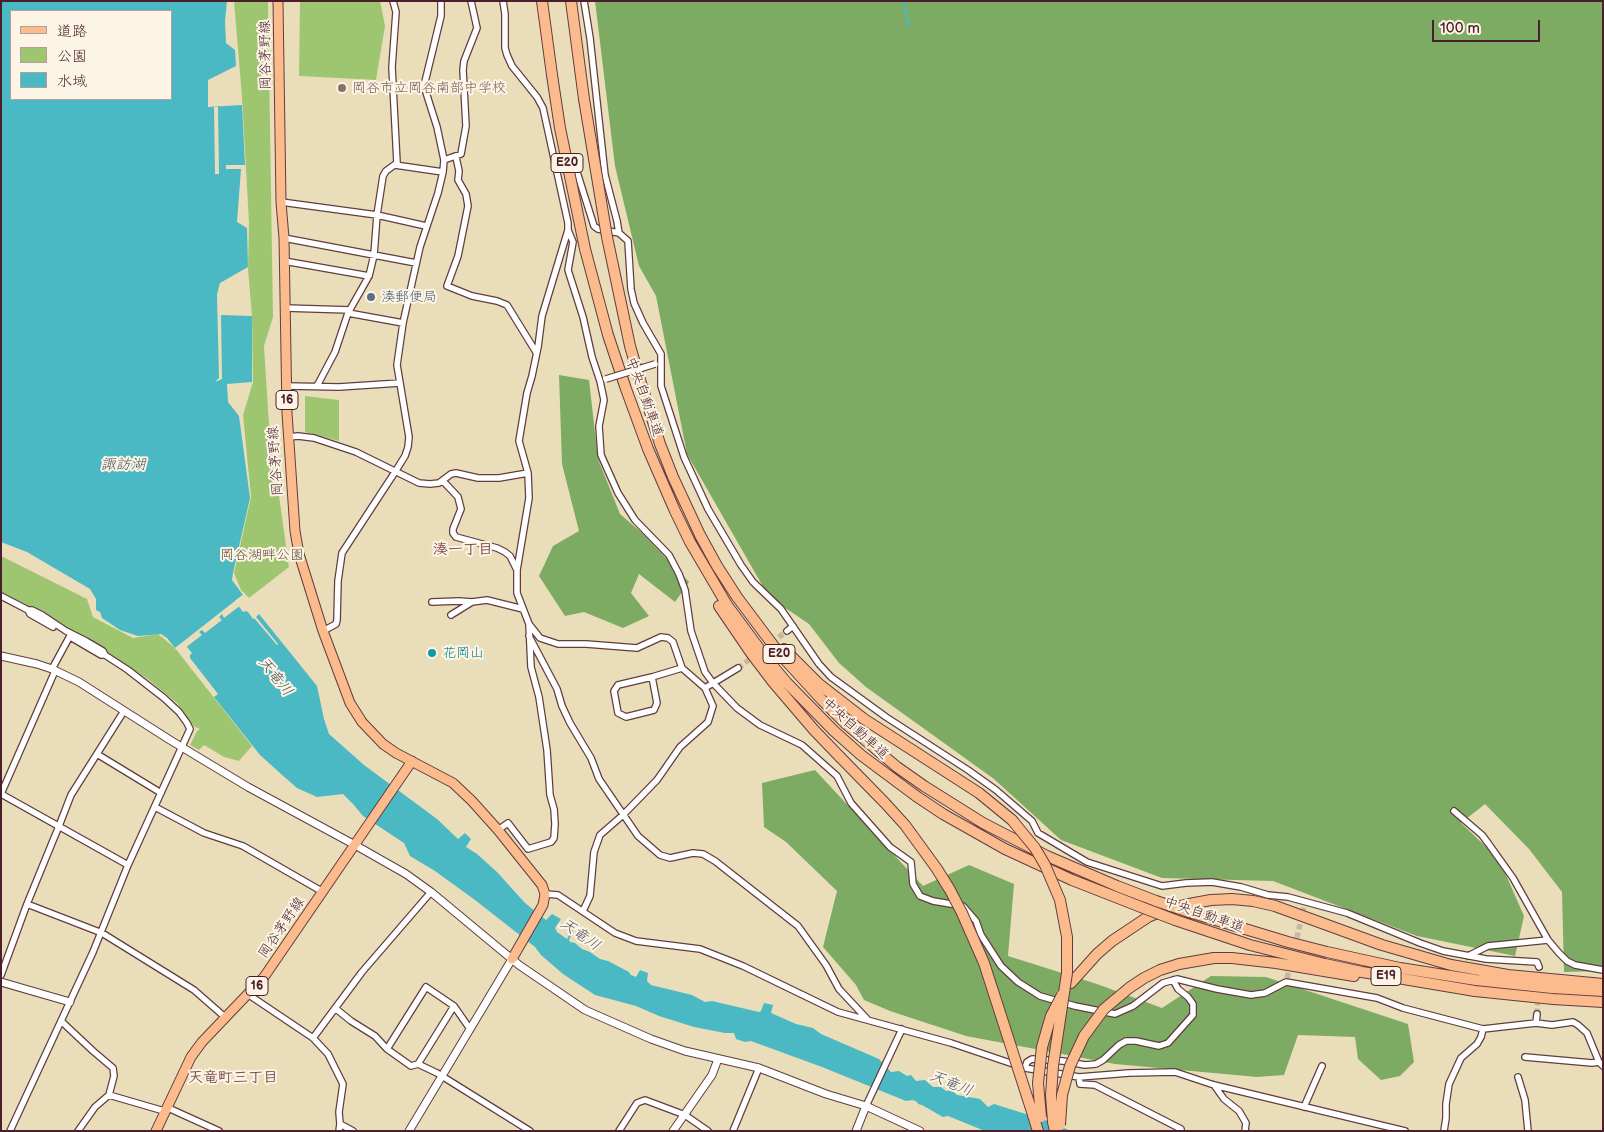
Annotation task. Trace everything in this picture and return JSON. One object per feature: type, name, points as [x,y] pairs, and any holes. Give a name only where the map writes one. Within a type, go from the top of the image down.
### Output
[{"type":"highway","name":"中央自動車道","points":[[542,1],[560,128],[585,249],[608,335],[648,449],[675,511],[708,574],[727,605],[747,634],[787,683],[810,707],[861,755],[902,786],[973,832],[1037,864],[1175,920],[1241,942],[1371,973],[1475,991],[1603,1002]]},
{"type":"highway","name":"中央自動車道","points":[[571,1],[584,99],[607,238],[640,380],[660,444],[696,528],[737,597],[799,676],[834,712],[897,767],[952,805],[1047,856],[1156,901],[1254,933],[1400,968],[1476,980],[1603,991]]},
{"type":"highway","points":[[623,313],[664,440],[688,497],[722,563],[761,622],[800,666],[841,701],[890,737],[979,792],[1012,820],[1045,865],[1060,900],[1067,936],[1069,978],[1052,1066],[1051,1095],[1055,1131]]},
{"type":"highway","points":[[626,389],[634,423],[659,491],[684,545],[729,622],[773,682],[814,730],[885,803],[922,847],[962,913],[993,990],[1038,1131]]},
{"type":"highway","points":[[1044,1131],[1038,1083],[1042,1047],[1051,1016],[1069,978],[1112,940],[1148,917],[1166,909],[1211,900],[1253,901],[1275,906],[1382,945],[1451,965],[1527,977],[1603,984]]},
{"type":"highway","points":[[1061,1131],[1062,1095],[1070,1066],[1084,1036],[1104,1009],[1129,988],[1160,970],[1196,960],[1232,958],[1276,963],[1485,997],[1603,1008]]},
{"type":"main road","name":"岡谷茅野線","points":[[278,1],[286,386],[295,532],[301,561],[323,630],[350,703],[362,722],[383,744],[409,765],[453,782],[498,830],[542,885],[545,897]]},
{"type":"main road","name":"岡谷茅野線","points":[[156,1131],[191,1057],[202,1042],[249,995],[264,977],[409,765]]},
{"type":"main road","points":[[513,956],[545,897]]},
{"type":"street","points":[[317,386],[335,352],[349,312],[369,276],[374,255],[377,215],[383,176],[386,171],[397,163],[392,67],[396,12],[393,1]]},
{"type":"street","points":[[323,630],[336,624],[338,620],[338,581],[342,553],[405,456],[408,447],[409,437],[397,365],[403,323],[416,263],[443,172],[444,160],[424,86],[441,16],[441,1]]},
{"type":"street","points":[[444,160],[461,154],[466,126],[464,61],[477,28],[471,1]]},
{"type":"street","points":[[503,1],[506,14],[505,48],[507,56],[512,66],[538,97],[543,108],[568,223],[568,230],[542,316],[538,347],[519,441],[528,473],[529,498],[517,570],[517,593],[529,624],[540,638],[558,644],[637,648],[661,637],[668,638],[673,642],[682,668],[705,688],[713,706],[708,722],[680,747],[657,780],[623,815],[600,835],[594,852],[590,896],[583,911]]},
{"type":"street","points":[[584,1],[590,38],[605,176],[619,234]]},
{"type":"street","points":[[456,157],[459,171],[458,180],[466,194],[468,206],[458,256],[447,286],[472,296],[507,305],[536,352]]},
{"type":"street","points":[[555,162],[571,164],[576,169],[594,226],[598,229],[619,234],[628,241],[631,289],[634,303],[642,322],[661,354],[661,386],[684,458],[708,509],[753,582],[781,609],[819,664],[831,677],[893,722],[996,790],[1032,821],[1038,833],[1088,862],[1162,886],[1212,882],[1241,887],[1304,905],[1319,904],[1347,913],[1443,951],[1486,959],[1537,962],[1539,967]]},
{"type":"street","points":[[395,164],[443,172]]},
{"type":"street","points":[[281,202],[377,215],[426,226]]},
{"type":"street","points":[[568,230],[573,242],[568,270],[592,358],[603,380],[604,400],[599,426],[601,455],[618,493],[635,520],[669,555],[679,574],[685,590],[691,631],[705,672],[737,708],[760,725],[802,745],[837,776],[851,803],[890,847],[911,862],[913,884],[920,896],[933,901],[963,906],[976,921],[981,935],[1001,966],[1018,982],[1040,996],[1075,1006],[1115,1014],[1133,1006],[1163,983],[1177,979],[1252,995],[1265,993],[1286,980],[1377,998],[1403,1008],[1483,1029],[1536,1023],[1552,1025],[1573,1022],[1587,1033],[1601,1064]]},
{"type":"street","points":[[284,238],[416,263]]},
{"type":"street","points":[[284,261],[369,276]]},
{"type":"street","points":[[285,308],[349,312],[403,323]]},
{"type":"street","points":[[603,380],[662,361]]},
{"type":"street","points":[[286,386],[339,388],[400,384]]},
{"type":"street","points":[[289,437],[314,438],[356,452],[419,483],[439,483],[451,474],[456,473],[478,478],[499,478],[528,473]]},
{"type":"street","points":[[443,481],[458,497],[461,509],[453,533],[461,539],[497,548],[505,552],[510,556],[517,570]]},
{"type":"street","points":[[1,596],[28,610],[30,614],[71,635],[101,655],[105,655],[142,680],[179,712],[190,729],[128,865],[102,932],[10,1131]]},
{"type":"street","points":[[432,602],[487,600],[523,609]]},
{"type":"street","points":[[451,615],[472,602]]},
{"type":"street","points":[[498,830],[508,823],[528,849],[551,842],[554,838],[556,824],[550,795],[547,750],[539,697],[531,667],[529,624]]},
{"type":"street","points":[[787,631],[794,626]]},
{"type":"street","points":[[71,635],[1,794],[128,865]]},
{"type":"street","points":[[529,635],[558,689],[562,706],[591,758],[599,779],[638,836],[660,855],[670,858],[693,853],[703,854],[715,861],[798,926],[826,965],[839,989],[869,1020]]},
{"type":"street","points":[[1,656],[54,670],[79,682],[248,787],[357,842],[431,892],[585,1010],[684,1052],[759,1068],[826,1094],[867,1103],[920,1131]]},
{"type":"street","points":[[652,677],[657,703],[654,710],[626,717],[618,713],[614,691],[618,685],[682,668]]},
{"type":"street","points":[[705,688],[738,668]]},
{"type":"street","points":[[1,975],[71,794],[124,711]]},
{"type":"street","points":[[97,754],[161,793]]},
{"type":"street","points":[[155,807],[204,833],[243,846],[323,892]]},
{"type":"street","points":[[1454,811],[1488,843],[1513,878],[1548,940],[1567,961],[1575,965],[1603,970]]},
{"type":"street","points":[[313,1038],[362,972],[431,892]]},
{"type":"street","points":[[545,897],[558,895],[615,933],[636,941],[700,949],[743,966],[838,1012],[951,1043],[1025,1068],[1080,1077],[1175,1072],[1214,1085],[1405,1131]]},
{"type":"street","points":[[27,904],[102,932],[194,990],[226,1018]]},
{"type":"street","points":[[1468,956],[1488,946],[1548,940]]},
{"type":"street","points":[[409,1131],[513,956]]},
{"type":"street","points":[[1025,1068],[1027,1062],[1032,1059],[1085,1065],[1096,1064],[1126,1041],[1136,1040],[1159,1046],[1168,1043],[1193,1015],[1193,1004],[1178,989],[1173,980]]},
{"type":"street","points":[[1,982],[70,1002]]},
{"type":"street","points":[[387,1049],[426,987],[454,1006],[470,1029]]},
{"type":"street","points":[[249,995],[313,1038],[328,1054],[343,1084],[339,1112],[339,1131]]},
{"type":"street","points":[[335,1008],[375,1036],[387,1049],[411,1066],[418,1064],[454,1006]]},
{"type":"street","points":[[1536,1023],[1537,1014]]},
{"type":"street","points":[[61,1021],[113,1068],[114,1076],[109,1095],[95,1107],[78,1131]]},
{"type":"street","points":[[856,1131],[902,1029]]},
{"type":"street","points":[[1444,1131],[1450,1084],[1461,1058],[1477,1044],[1483,1029]]},
{"type":"street","points":[[1525,1057],[1601,1064]]},
{"type":"street","points":[[673,1131],[712,1075],[718,1059]]},
{"type":"street","points":[[418,1064],[442,1076],[530,1131]]},
{"type":"street","points":[[1304,1107],[1322,1066]]},
{"type":"street","points":[[733,1131],[759,1068]]},
{"type":"street","points":[[1080,1077],[1080,1084],[1095,1085],[1182,1131]]},
{"type":"street","points":[[1518,1077],[1525,1100],[1528,1131]]},
{"type":"street","points":[[1214,1085],[1224,1099],[1239,1110],[1246,1123],[1245,1131]]},
{"type":"street","points":[[109,1095],[165,1109],[219,1131]]},
{"type":"street","points":[[619,1131],[637,1103],[645,1100],[685,1115],[708,1131]]},
{"type":"street","points":[[340,1124],[353,1131]]},
{"type":"street","points":[[1378,1124],[1385,1131]]},
{"type":"green space","name":"岡谷湖畔公園","points":[[234,1],[268,1],[273,317],[264,346],[269,424],[289,567],[249,598],[241,590],[234,573],[251,497],[243,415],[253,382],[252,316],[248,269],[249,223],[242,97]]},
{"type":"green space","points":[[300,1],[380,1],[385,26],[376,80],[299,76]]},
{"type":"green space","points":[[595,1],[1603,1],[1603,971],[1564,972],[1562,892],[1529,849],[1485,804],[1461,823],[1499,859],[1524,916],[1515,956],[1417,936],[1273,881],[1162,878],[1061,840],[994,779],[866,687],[839,663],[809,624],[769,597],[687,454],[656,296],[639,266],[615,166]]},
{"type":"green space","points":[[559,375],[589,380],[598,459],[620,514],[642,533],[689,582],[675,602],[639,574],[631,593],[649,616],[623,628],[584,612],[565,616],[539,576],[553,546],[579,531],[562,464]]},
{"type":"green space","points":[[305,396],[339,400],[339,441],[305,432]]},
{"type":"green space","points":[[1,556],[87,599],[93,617],[133,638],[158,634],[175,648],[252,746],[239,761],[224,757],[204,745],[199,750],[190,745],[200,729],[192,724],[177,703],[149,680],[89,640],[1,592]]},
{"type":"green space","points":[[815,770],[923,886],[969,865],[1014,884],[1008,956],[1097,984],[1162,1008],[1211,976],[1266,977],[1408,1024],[1414,1062],[1400,1076],[1381,1080],[1358,1059],[1355,1037],[1298,1035],[1284,1075],[1257,1077],[1115,1064],[966,1036],[890,1011],[864,1000],[856,985],[823,947],[837,891],[786,842],[764,827],[762,783]]},
{"type":"water","name":"諏訪湖","points":[[1,1],[227,1],[225,21],[226,43],[235,50],[236,66],[208,80],[208,107],[242,105],[245,165],[226,165],[226,169],[241,169],[237,222],[247,228],[248,267],[220,283],[217,294],[219,378],[215,382],[222,379],[221,315],[252,316],[252,382],[227,384],[228,402],[239,416],[250,498],[232,580],[243,595],[235,601],[243,612],[248,612],[277,645],[256,617],[259,614],[317,686],[329,734],[364,765],[437,819],[458,839],[465,833],[471,839],[466,847],[497,872],[525,903],[546,920],[552,914],[561,919],[555,928],[557,932],[567,939],[575,927],[569,940],[570,942],[575,943],[600,959],[608,961],[636,977],[640,970],[648,973],[647,981],[651,985],[692,995],[705,1002],[712,1001],[759,1012],[764,1003],[773,1005],[771,1013],[796,1024],[813,1028],[821,1034],[879,1059],[891,1072],[899,1071],[907,1076],[911,1075],[916,1081],[925,1080],[933,1087],[941,1087],[946,1091],[952,1090],[957,1095],[980,1099],[988,1107],[994,1104],[1048,1121],[1071,1131],[985,1131],[948,1116],[943,1117],[913,1100],[906,1101],[751,1041],[745,1042],[736,1039],[734,1033],[694,1027],[659,1016],[636,1006],[595,995],[563,974],[541,955],[535,947],[475,900],[435,871],[410,856],[404,843],[363,816],[343,794],[317,797],[297,788],[260,755],[214,697],[218,694],[190,658],[192,653],[183,642],[175,648],[161,634],[138,636],[120,630],[102,618],[100,612],[96,610],[96,599],[90,589],[27,552],[1,542]]},
{"type":"pier","points":[[214,107],[218,107],[219,174],[215,174]]},
{"type":"pier","points":[[245,593],[245,596],[238,602],[241,605],[224,618],[222,614],[219,617],[222,620],[205,633],[202,630],[199,632],[202,635],[185,648],[183,645],[177,650],[175,648]]},
{"type":"waterway","points":[[903,1],[909,27]]},
{"type":"tunnel","points":[[738,668],[787,631]]},
{"type":"tunnel","points":[[1295,946],[1304,907]]},
{"type":"tunnel","points":[[1287,978],[1291,963]]},
{"type":"tunnel","points":[[1537,1014],[1538,996]]},
{"type":"place","name":"岡谷市立岡谷南部中学校","points":[[342,88]]},
{"type":"place","name":"湊郵便局","points":[[371,297]]},
{"type":"place","name":"花岡山","points":[[432,653]]},
{"type":"district","name":"湊一丁目","points":[[463,550]]},
{"type":"district","name":"天竜町三丁目","points":[[233,1078]]},
{"type":"water label","name":"天竜川","points":[[275,677]]},
{"type":"water label","name":"天竜川","points":[[580,935]]},
{"type":"water label","name":"天竜川","points":[[951,1084]]}]
